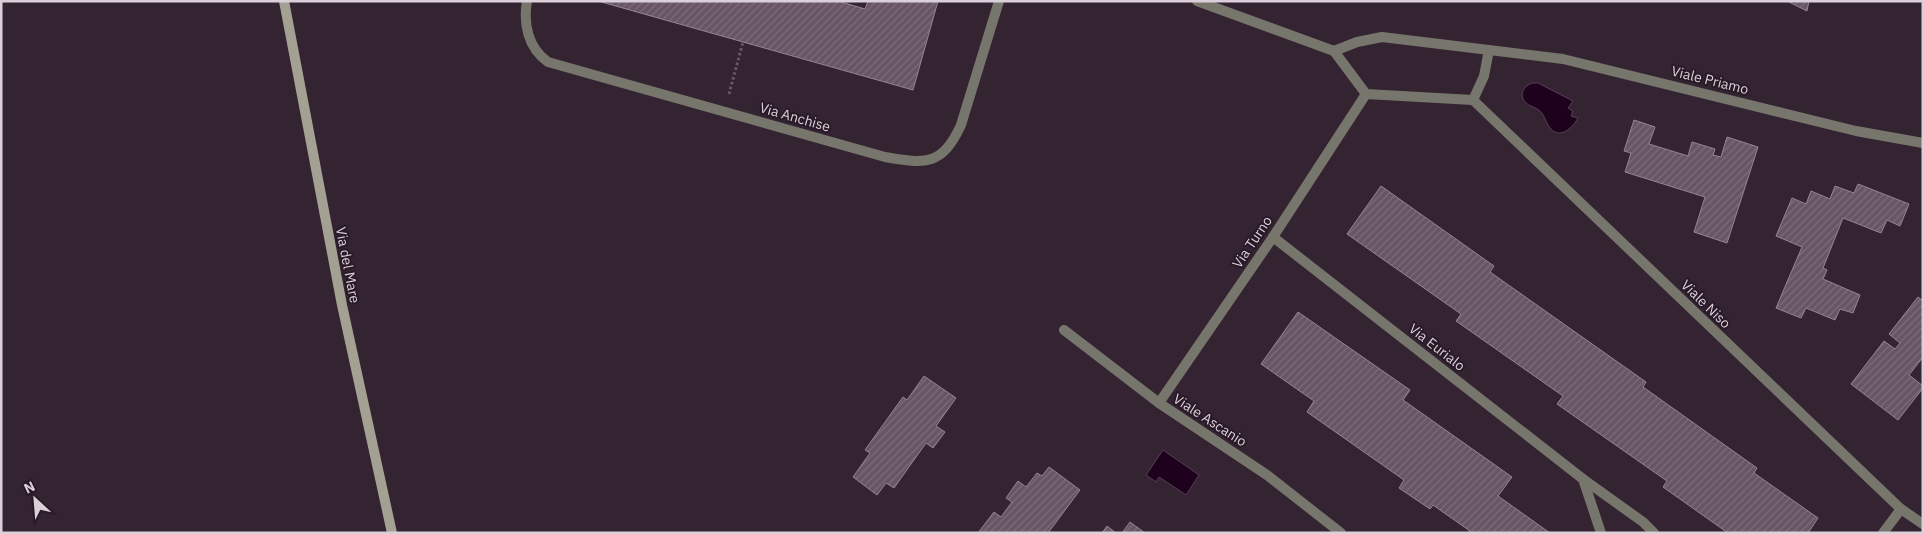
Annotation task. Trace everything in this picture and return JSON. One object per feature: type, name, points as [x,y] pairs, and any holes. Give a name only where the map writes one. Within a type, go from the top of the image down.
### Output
[{"type":"main road","name":"Via del Mare","points":[[284,1],[342,305],[392,533]]},
{"type":"street","name":"Via Anchise","points":[[527,1],[526,22],[530,41],[538,53],[548,62],[912,162],[924,162],[934,158],[949,146],[961,125],[999,1]]},
{"type":"street","points":[[1197,1],[1334,51],[1366,94],[1473,100],[1484,76],[1489,50]]},
{"type":"street","name":"Viale Priamo","points":[[1334,51],[1357,42],[1382,38],[1563,59],[1856,130],[1923,143]]},
{"type":"street","name":"Via Turno","points":[[1159,403],[1273,236],[1366,94]]},
{"type":"street","name":"Viale Niso","points":[[1473,100],[1901,509],[1923,524]]},
{"type":"street","name":"Via Eurialo","points":[[1273,236],[1583,479],[1643,522],[1654,533]]},
{"type":"street","name":"Viale Ascanio","points":[[1064,330],[1159,403],[1267,474],[1341,533]]},
{"type":"street","points":[[1583,479],[1601,533]]},
{"type":"street","points":[[1883,533],[1901,509]]},
{"type":"path","points":[[725,111],[743,42]]},
{"type":"shaded area","points":[[1533,83],[1538,83],[1573,101],[1568,108],[1573,111],[1571,116],[1578,118],[1569,129],[1562,133],[1554,131],[1540,111],[1526,103],[1522,97],[1523,91]]},
{"type":"shaded area","points":[[1163,450],[1199,475],[1186,495],[1159,477],[1156,482],[1146,475]]},
{"type":"building","points":[[598,1],[838,1],[865,9],[868,1],[938,1],[913,90]]},
{"type":"building","points":[[1787,1],[1809,1],[1807,11]]},
{"type":"building","points":[[1634,120],[1655,127],[1649,144],[1688,156],[1692,142],[1715,149],[1713,155],[1721,157],[1727,137],[1758,147],[1727,243],[1694,232],[1705,197],[1625,172],[1631,153],[1624,151]]},
{"type":"building","points":[[1858,184],[1909,204],[1900,226],[1887,220],[1881,233],[1843,218],[1823,268],[1827,270],[1823,279],[1860,295],[1853,313],[1840,309],[1835,320],[1806,308],[1801,318],[1776,308],[1802,247],[1776,236],[1792,198],[1806,204],[1811,191],[1830,199],[1835,186],[1854,193]]},
{"type":"building","points":[[1381,186],[1494,266],[1490,272],[1646,382],[1643,387],[1757,468],[1754,473],[1818,518],[1808,533],[1728,533],[1663,487],[1667,481],[1557,404],[1563,396],[1456,321],[1461,314],[1347,234]]},
{"type":"building","points":[[1918,297],[1923,301],[1923,357],[1909,375],[1923,388],[1898,420],[1851,384],[1884,341],[1895,349],[1900,343],[1889,334]]},
{"type":"building","points":[[1298,312],[1410,390],[1403,400],[1512,477],[1498,496],[1550,533],[1468,533],[1470,531],[1433,505],[1430,509],[1399,488],[1404,480],[1307,412],[1314,401],[1261,364]]},
{"type":"building","points":[[924,376],[956,398],[936,426],[945,432],[933,448],[926,443],[894,488],[886,483],[877,495],[853,477],[870,453],[865,450],[903,397],[907,400]]},
{"type":"building","points":[[1049,467],[1080,490],[1048,533],[978,533],[994,512],[1001,517],[1012,502],[1006,498],[1018,481],[1026,487],[1037,473],[1042,476]]},
{"type":"building","points":[[1130,522],[1145,533],[1122,533]]},
{"type":"building","points":[[1107,526],[1116,533],[1102,533]]}]
